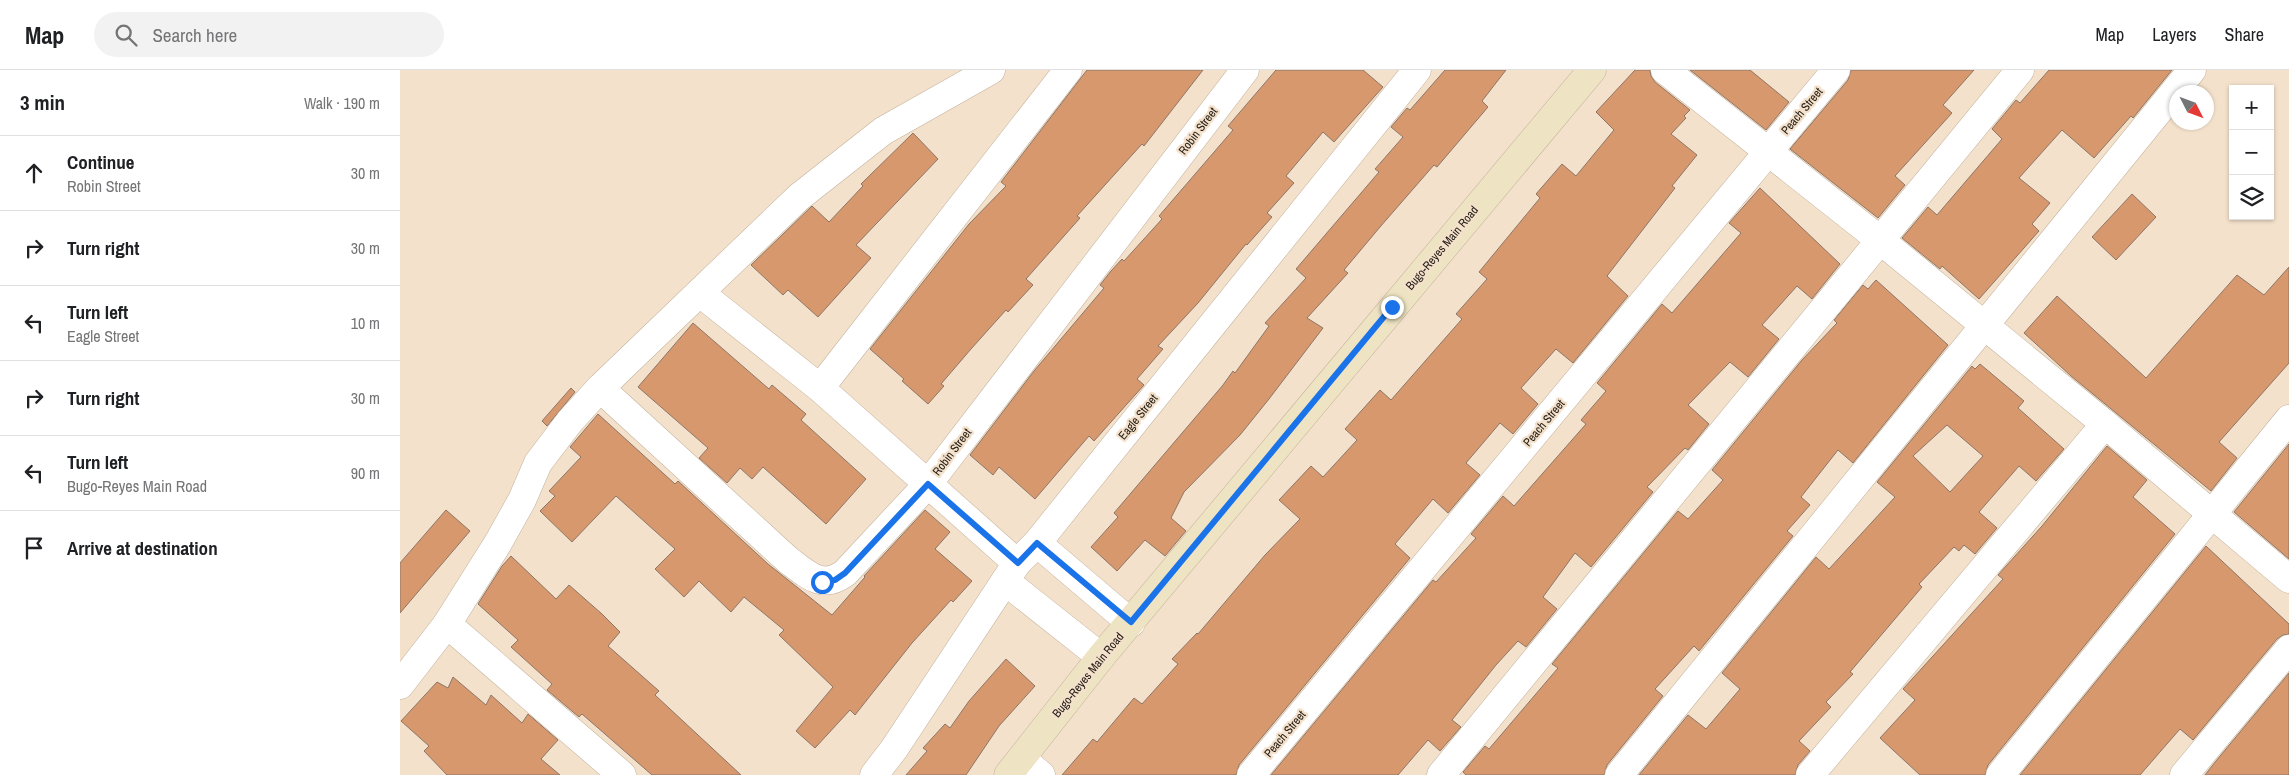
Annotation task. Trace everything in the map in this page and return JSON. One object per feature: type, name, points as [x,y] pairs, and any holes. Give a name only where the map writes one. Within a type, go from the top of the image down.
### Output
[{"type":"street","points":[[400,686],[447,624],[498,543],[522,500],[538,463],[570,421],[600,388],[799,197],[876,137],[991,70]]},
{"type":"street","points":[[820,388],[1068,70]]},
{"type":"street","name":"Robin Street","points":[[600,388],[788,560],[822,582],[835,580],[845,573],[928,484],[1245,70]]},
{"type":"street","name":"Eagle Street","points":[[874,775],[894,749],[1011,572],[1037,543],[1417,70]]},
{"type":"street","name":"Bugo-Reyes Main Road","points":[[1024,770],[1101,657],[1592,70]]},
{"type":"street","points":[[1665,70],[1880,240],[2106,424],[2211,515],[2289,579]]},
{"type":"street","name":"Peach Street","points":[[1250,775],[1836,70]]},
{"type":"street","points":[[1441,775],[2020,70]]},
{"type":"street","points":[[1619,775],[2192,70]]},
{"type":"street","points":[[700,293],[820,388],[928,484],[1011,572],[1101,657]]},
{"type":"street","points":[[2000,775],[2289,418]]},
{"type":"street","points":[[1810,775],[2106,424]]},
{"type":"street","points":[[1037,543],[1131,622]]},
{"type":"street","points":[[447,624],[622,775]]},
{"type":"street","points":[[2184,775],[2289,649]]},
{"type":"building","points":[[1087,70],[1203,70],[1144,146],[1142,144],[1077,216],[1080,218],[1026,279],[1033,285],[1008,312],[1006,310],[971,349],[941,384],[944,386],[928,404],[902,381],[904,379],[870,349],[969,224],[1006,186],[1001,182]]},
{"type":"building","points":[[1276,70],[1363,70],[1383,87],[1334,142],[1323,132],[1286,176],[1294,183],[1267,213],[1272,217],[1246,244],[1198,303],[1158,346],[1163,349],[1137,379],[1144,385],[1094,441],[1089,436],[1035,499],[999,467],[993,475],[970,455],[1034,371],[1104,288],[1100,285],[1111,271],[1122,259],[1124,261],[1162,219],[1159,216],[1233,130],[1228,126]]},
{"type":"building","points":[[1445,70],[1506,70],[1482,101],[1488,107],[1437,167],[1434,165],[1380,227],[1344,270],[1348,273],[1307,318],[1323,328],[1269,399],[1240,435],[1184,492],[1171,518],[1186,531],[1165,556],[1145,540],[1117,571],[1091,547],[1118,517],[1114,513],[1233,371],[1235,373],[1269,326],[1265,323],[1306,278],[1296,269],[1379,172],[1375,169],[1403,137],[1391,127],[1407,108],[1410,110]]},
{"type":"building","points":[[1635,70],[1650,70],[1655,82],[1690,110],[1684,116],[1686,118],[1671,134],[1697,155],[1672,186],[1675,188],[1607,276],[1628,296],[1573,363],[1556,349],[1521,388],[1538,404],[1513,434],[1500,423],[1466,463],[1480,475],[1448,513],[1433,499],[1395,544],[1410,558],[1239,765],[1236,775],[1062,775],[1093,739],[1097,742],[1134,698],[1142,704],[1178,664],[1172,659],[1198,634],[1265,555],[1300,519],[1279,500],[1311,466],[1323,477],[1357,440],[1345,429],[1380,390],[1391,400],[1462,319],[1456,314],[1487,279],[1479,272],[1540,198],[1536,194],[1562,164],[1576,176],[1614,130],[1596,112]]},
{"type":"building","points":[[1690,70],[1750,70],[1789,102],[1766,130]]},
{"type":"building","points":[[1851,70],[1974,70],[1943,105],[1952,113],[1895,176],[1905,185],[1878,218],[1790,149],[1848,80]]},
{"type":"building","points":[[2049,70],[2172,70],[2133,118],[2131,116],[2094,158],[2062,130],[2019,178],[2050,203],[2032,224],[2039,231],[1979,299],[1942,266],[1940,269],[1902,238],[1928,207],[1937,215],[2002,139],[1992,129],[2016,100],[2020,103]]},
{"type":"building","points":[[913,133],[938,159],[856,245],[871,258],[818,317],[788,290],[783,295],[751,265],[812,206],[829,222],[863,186],[861,184]]},
{"type":"building","points":[[1760,188],[1840,264],[1812,299],[1797,286],[1762,325],[1779,339],[1748,377],[1730,362],[1688,405],[1709,424],[1688,450],[1685,448],[1647,487],[1653,492],[1591,567],[1575,553],[1543,597],[1557,609],[1526,647],[1518,641],[1496,665],[1452,720],[1461,727],[1440,751],[1428,740],[1398,775],[1271,775],[1433,580],[1436,582],[1476,538],[1471,534],[1503,496],[1514,506],[1586,424],[1581,420],[1606,391],[1597,383],[1662,304],[1672,313],[1741,233],[1729,223]]},
{"type":"building","points":[[2132,194],[2156,217],[2116,260],[2092,237]]},
{"type":"building","points":[[2289,267],[2289,363],[2219,442],[2237,458],[2211,491],[2071,376],[2024,333],[2057,296],[2146,378],[2237,275],[2264,295]]},
{"type":"building","points":[[1876,280],[1948,345],[1853,463],[1838,450],[1801,497],[1810,505],[1787,531],[1793,536],[1699,651],[1694,646],[1655,689],[1663,696],[1607,765],[1604,775],[1466,775],[1463,772],[1485,746],[1489,749],[1558,668],[1552,664],[1678,511],[1688,519],[1723,480],[1712,470],[1802,360],[1837,323],[1834,320],[1863,285],[1868,289]]},
{"type":"building","points":[[693,323],[769,389],[772,385],[806,414],[801,420],[866,479],[826,524],[763,467],[752,479],[740,468],[727,483],[699,458],[708,448],[638,387]]},
{"type":"building","points":[[1980,364],[2024,401],[2018,408],[2064,449],[2036,481],[2019,466],[1979,512],[1997,528],[1975,554],[1964,545],[1959,551],[1954,547],[1919,584],[1922,587],[1850,672],[1853,674],[1826,702],[1831,707],[1799,741],[1810,751],[1798,765],[1795,775],[1639,775],[1688,715],[1706,729],[1740,689],[1722,673],[1816,557],[1829,569],[1895,497],[1877,482],[1972,366],[1975,369]],"holes":[[[1947,425],[1983,456],[1950,492],[1913,456]]]},
{"type":"building","points":[[571,388],[575,392],[547,426],[542,421]]},
{"type":"building","points":[[598,414],[675,484],[678,481],[768,564],[832,615],[864,576],[925,510],[950,532],[935,549],[972,581],[953,602],[951,600],[912,643],[855,715],[850,710],[815,748],[796,731],[833,687],[779,635],[784,630],[744,597],[731,612],[699,581],[684,597],[655,569],[675,549],[616,496],[572,542],[540,511],[555,496],[549,491],[581,457],[570,447]]},
{"type":"building","points":[[2289,444],[2289,559],[2234,512]]},
{"type":"building","points":[[2107,446],[2147,480],[2133,497],[2175,534],[1988,765],[1985,775],[1920,775],[1880,738],[1915,700],[1903,689],[2003,579],[1998,575],[2042,526]]},
{"type":"building","points":[[446,510],[470,531],[400,613],[400,563]]},
{"type":"building","points":[[2206,546],[2289,624],[2289,634],[2277,639],[2193,740],[2180,729],[2140,775],[2020,775]]},
{"type":"building","points":[[511,556],[556,599],[569,585],[602,614],[620,632],[608,646],[659,691],[655,695],[741,775],[652,775],[582,714],[579,717],[547,690],[552,684],[511,647],[518,640],[478,604],[502,566]]},
{"type":"building","points":[[1006,659],[1035,686],[999,726],[966,775],[906,775],[927,751],[923,748],[945,724],[950,728],[969,701]]},
{"type":"building","points":[[2289,673],[2289,775],[2205,775],[2216,761]]},
{"type":"building","points":[[453,677],[486,705],[491,695],[522,723],[528,714],[558,740],[541,759],[560,775],[447,775],[424,751],[429,746],[401,721],[437,682],[448,688]]},
{"type":"route","points":[[822,582],[835,580],[845,573],[928,484],[1018,563],[1037,543],[1131,622],[1392,307]]}]
